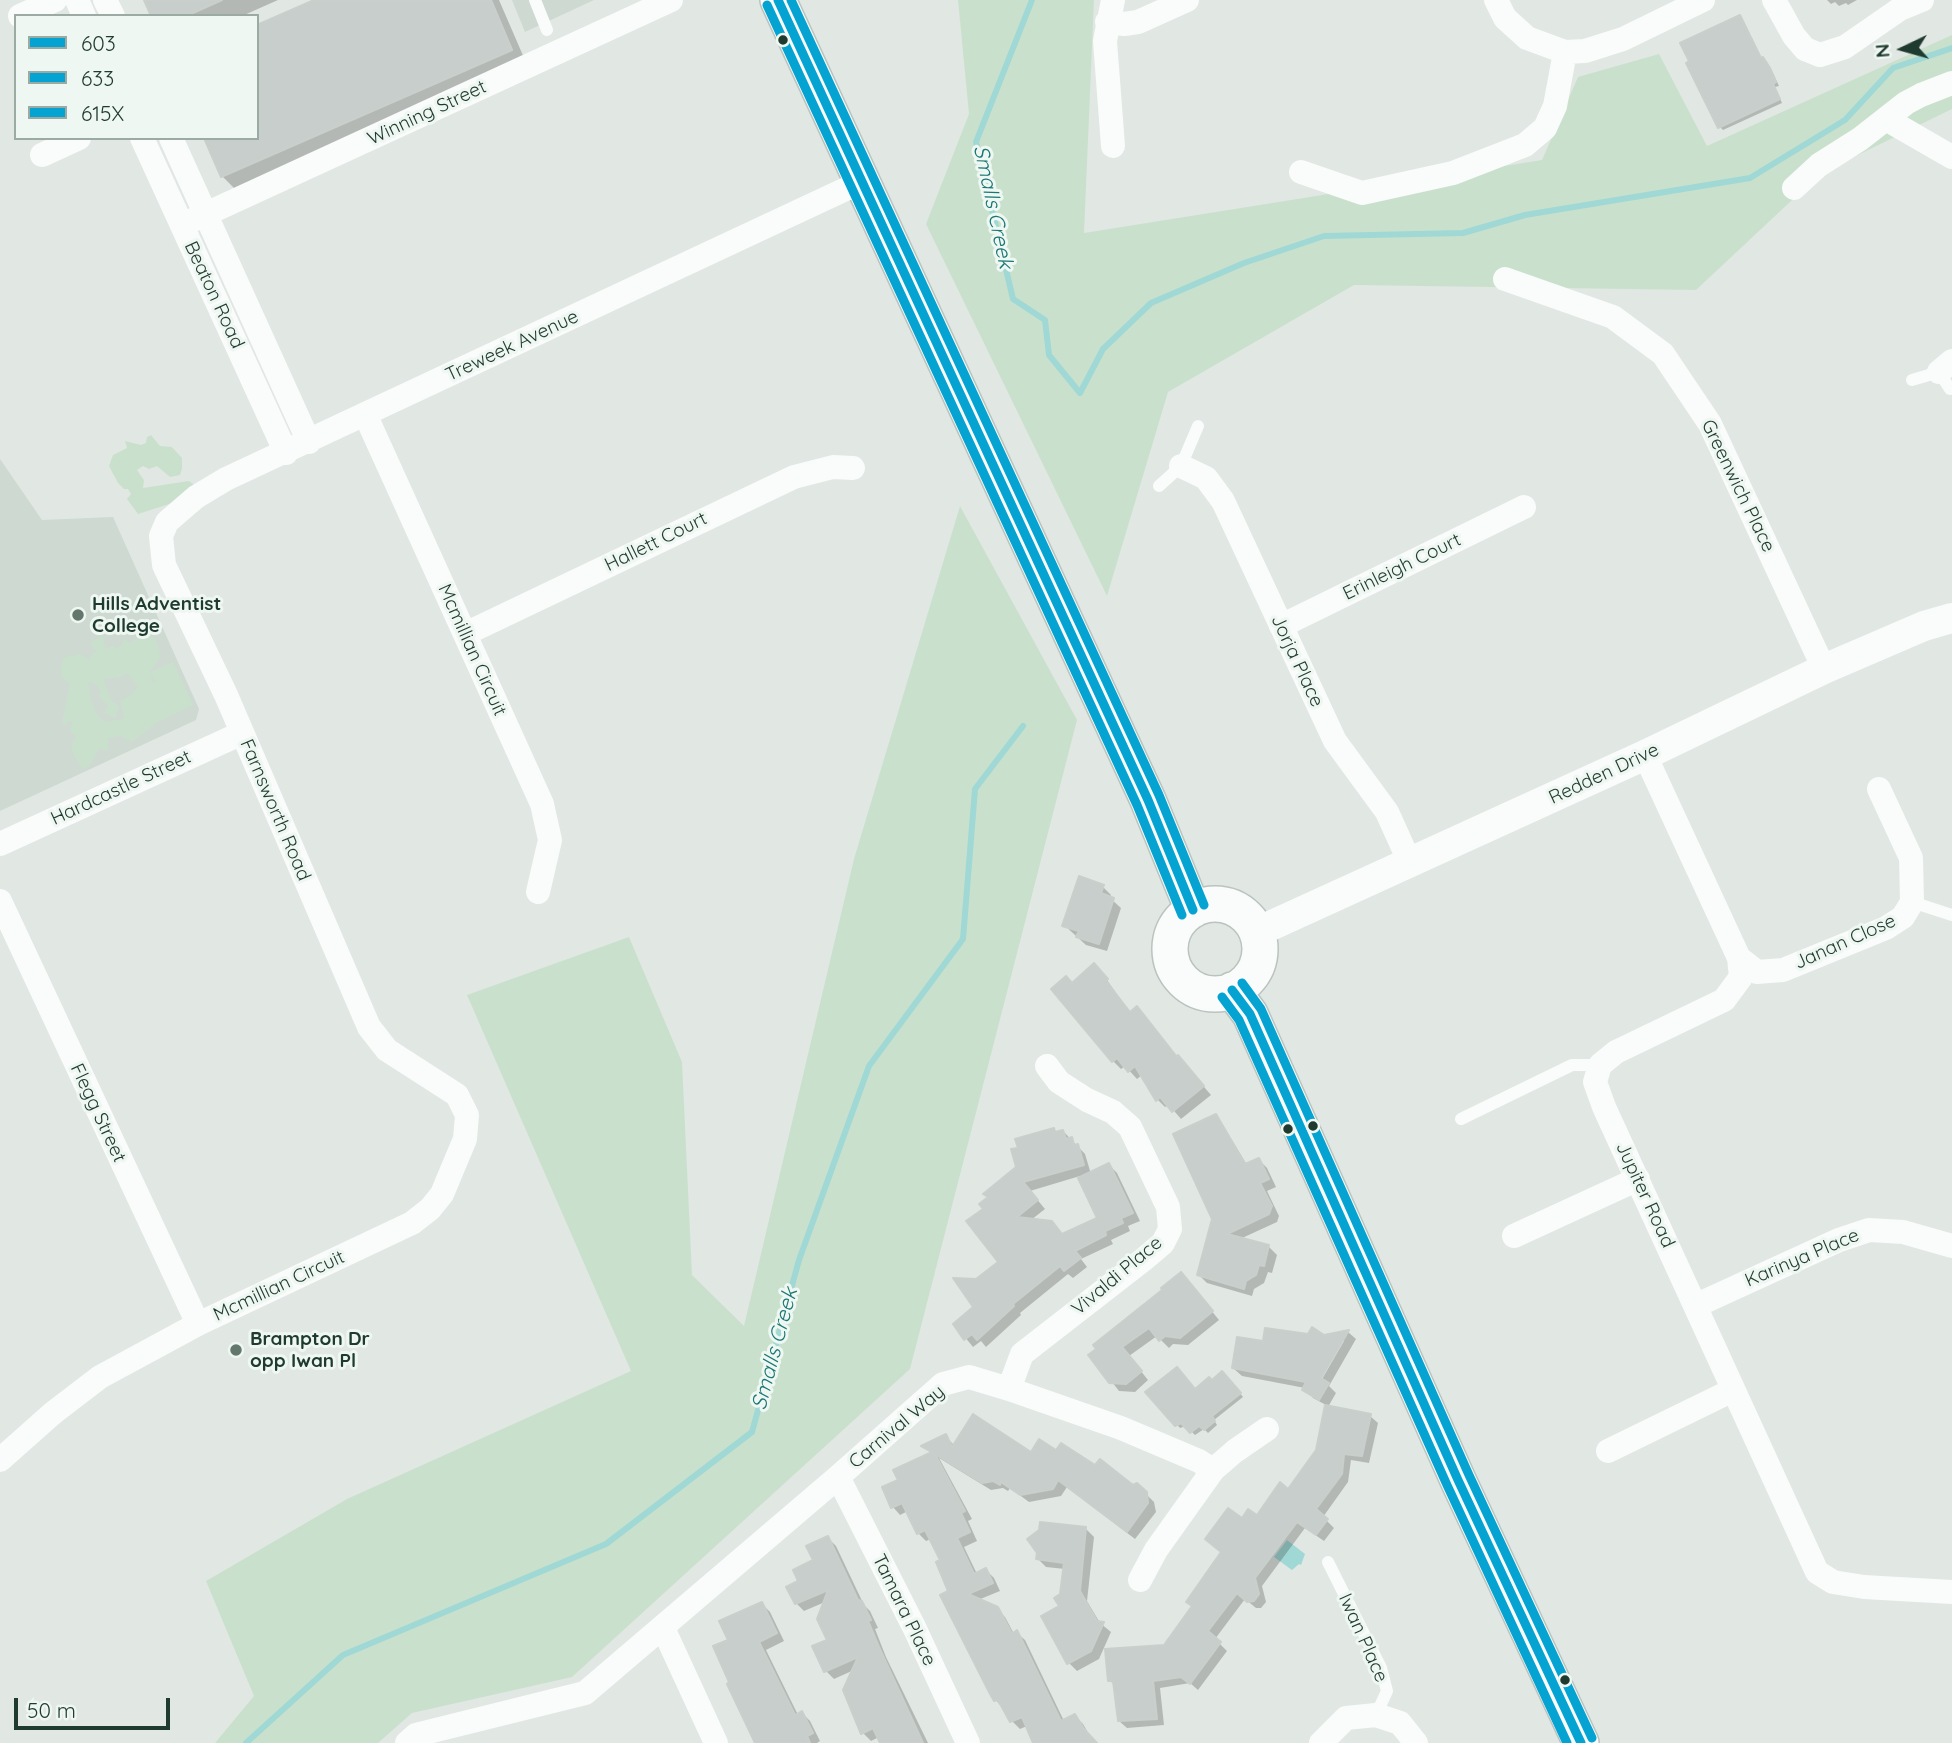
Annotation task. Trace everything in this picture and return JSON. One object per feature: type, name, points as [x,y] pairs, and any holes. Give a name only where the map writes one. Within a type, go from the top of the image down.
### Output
[{"type":"main road","points":[[778,0],[1148,800],[1193,909]]},
{"type":"main road","points":[[1204,905],[1227,905],[1248,918],[1257,932],[1260,952],[1257,964],[1252,975],[1233,990],[1219,994],[1206,993],[1182,980],[1175,969],[1171,942],[1182,918],[1193,909],[1204,905]]},
{"type":"main road","points":[[1233,990],[1250,1014],[1458,1480],[1581,1743]]},
{"type":"street","points":[[25,14],[55,0]]},
{"type":"street","name":"Winning Street","points":[[182,225],[671,0]]},
{"type":"street","points":[[1110,11],[1124,24],[1138,22],[1187,0]]},
{"type":"street","points":[[1496,0],[1505,18],[1527,38],[1565,51],[1585,51],[1623,39],[1703,0]]},
{"type":"street","points":[[1774,0],[1805,50],[1820,55],[1845,47],[1900,9],[1922,0]]},
{"type":"street","points":[[1110,11],[1105,51],[1113,146]]},
{"type":"street","points":[[1301,172],[1362,192],[1453,173],[1525,145],[1545,128],[1555,106],[1565,51]]},
{"type":"street","points":[[1794,188],[1819,165],[1921,94],[1952,83]]},
{"type":"street","points":[[1886,119],[1952,157]]},
{"type":"street","points":[[42,155],[75,140]]},
{"type":"street","name":"Beaton Road","points":[[143,140],[286,453]]},
{"type":"street","name":"Beaton Road","points":[[172,140],[309,442]]},
{"type":"street","name":"Treweek Avenue","points":[[167,522],[195,497],[226,479],[863,181]]},
{"type":"street","name":"Greenwich Place","points":[[1506,279],[1614,317],[1663,354],[1710,424],[1824,669]]},
{"type":"street","name":"Mcmillian Circuit","points":[[365,414],[542,804],[550,840],[538,892]]},
{"type":"street","name":"Jorja Place","points":[[1181,466],[1206,478],[1223,501],[1335,741],[1387,812],[1410,863]]},
{"type":"street","name":"Hallett Court","points":[[465,634],[794,477],[833,467],[853,468]]},
{"type":"street","name":"Erinleigh Court","points":[[1280,626],[1524,507]]},
{"type":"street","name":"Farnsworth Road","points":[[167,522],[161,536],[164,565],[226,695],[369,1027],[387,1050],[427,1075]]},
{"type":"street","name":"Redden Drive","points":[[1257,932],[1646,755],[1824,669],[1924,625],[1952,618]]},
{"type":"street","name":"Hardcastle Street","points":[[0,844],[242,733]]},
{"type":"street","points":[[1600,1065],[1616,1052],[1724,1000],[1741,977],[1739,958],[1646,755]]},
{"type":"street","name":"Janan Close","points":[[1739,958],[1757,972],[1783,970],[1886,928],[1903,917],[1912,902],[1911,858],[1879,789]]},
{"type":"street","name":"Flegg Street","points":[[0,901],[198,1324]]},
{"type":"street","name":"Jupiter Road","points":[[1600,1065],[1595,1082],[1604,1107],[1818,1572],[1833,1582],[1864,1587],[1952,1592]]},
{"type":"street","name":"Vivaldi Place","points":[[1009,1389],[1022,1354],[1143,1260],[1163,1243],[1170,1229],[1168,1207],[1130,1127],[1113,1112],[1087,1100],[1059,1082],[1047,1066]]},
{"type":"street","name":"Mcmillian Circuit","points":[[0,1460],[53,1413],[100,1377],[198,1324],[401,1228],[430,1209],[442,1194],[465,1139],[467,1125],[464,1106],[457,1095],[427,1075]]},
{"type":"street","points":[[1514,1236],[1638,1179]]},
{"type":"street","name":"Karinya Place","points":[[1697,1305],[1839,1240],[1869,1230],[1903,1232],[1952,1246]]},
{"type":"street","name":"Carnival Way","points":[[407,1743],[416,1735],[585,1693],[943,1384],[969,1377],[1009,1389],[1121,1428],[1199,1461],[1213,1470]]},
{"type":"street","points":[[1608,1451],[1733,1390]]},
{"type":"street","points":[[1140,1580],[1156,1550],[1213,1470],[1234,1451],[1267,1429]]},
{"type":"street","name":"Tamara Place","points":[[838,1477],[915,1629],[968,1743]]},
{"type":"street","points":[[663,1628],[716,1743]]},
{"type":"street","points":[[1321,1743],[1346,1718],[1376,1716],[1400,1723],[1416,1743]]},
{"type":"lane","points":[[535,0],[547,30]]},
{"type":"lane","points":[[1912,380],[1947,374]]},
{"type":"lane","points":[[1160,486],[1181,466],[1198,426]]},
{"type":"lane","points":[[1912,902],[1952,915]]},
{"type":"lane","points":[[1461,1119],[1572,1065],[1600,1065]]},
{"type":"lane","name":"Iwan Place","points":[[1328,1562],[1381,1668],[1387,1691],[1376,1716]]},
{"type":"shaded area","points":[[512,0],[594,0],[525,32]]},
{"type":"shaded area","name":"Hills Adventist College","points":[[0,459],[42,520],[113,517],[199,709],[196,720],[0,811]]},
{"type":"green space","points":[[958,0],[1094,0],[1084,233],[1542,160],[1578,77],[1659,54],[1707,146],[1952,35],[1952,109],[1821,173],[1696,290],[1354,285],[1168,392],[1107,596],[926,224],[969,114]]},
{"type":"green space","points":[[151,435],[160,446],[172,447],[182,458],[182,469],[180,475],[170,477],[157,466],[149,469],[143,466],[137,470],[144,480],[143,488],[189,481],[195,492],[188,498],[138,514],[127,499],[131,494],[128,489],[118,483],[109,466],[113,455],[127,448],[125,441],[141,445],[146,443],[147,437]]},
{"type":"green space","points":[[960,506],[1077,720],[910,1369],[572,1677],[412,1713],[378,1743],[215,1743],[254,1696],[206,1581],[347,1499],[631,1371],[467,995],[629,937],[682,1062],[692,1275],[744,1326],[854,859]]},
{"type":"green space","points":[[103,636],[105,649],[112,646],[118,649],[125,639],[129,643],[136,639],[147,639],[149,636],[154,638],[160,658],[150,672],[152,681],[156,684],[151,672],[173,662],[193,705],[156,723],[132,742],[121,736],[108,738],[108,750],[99,749],[88,767],[82,768],[72,752],[73,740],[76,739],[75,734],[70,732],[72,721],[66,722],[66,725],[62,723],[70,684],[62,677],[61,669],[63,658],[80,654],[89,660],[93,653],[98,651],[92,647],[91,642]],"holes":[[[128,673],[138,687],[120,701],[124,719],[104,722],[91,701],[88,682],[93,682],[101,690],[99,697],[108,705],[104,713],[115,719],[119,706],[112,702],[103,679],[121,677]]]},
{"type":"water","points":[[1287,1540],[1305,1554],[1301,1565],[1292,1570],[1274,1557]]},
{"type":"building","points":[[144,0],[222,0],[190,14],[150,14]]},
{"type":"building","points":[[314,0],[491,0],[512,50],[221,177],[205,140],[259,140],[259,24]]},
{"type":"building","points":[[1740,15],[1761,58],[1763,57],[1770,68],[1780,99],[1718,128],[1686,63],[1689,61],[1680,43]]},
{"type":"building","points":[[1079,876],[1104,885],[1101,893],[1114,898],[1099,944],[1076,937],[1079,931],[1062,926]]},
{"type":"building","points":[[1094,963],[1130,1012],[1137,1006],[1204,1086],[1172,1112],[1160,1097],[1156,1101],[1135,1066],[1128,1072],[1117,1058],[1112,1062],[1051,989],[1066,976],[1072,983]]},
{"type":"building","points":[[1216,1114],[1245,1164],[1259,1158],[1269,1179],[1260,1183],[1272,1206],[1269,1214],[1227,1234],[1269,1245],[1264,1266],[1259,1265],[1256,1275],[1246,1281],[1244,1289],[1197,1275],[1212,1219],[1173,1134]]},
{"type":"building","points":[[1054,1128],[1055,1132],[1063,1130],[1066,1139],[1072,1137],[1074,1145],[1078,1144],[1084,1165],[1023,1182],[1038,1200],[1017,1217],[1052,1221],[1062,1234],[1097,1218],[1078,1178],[1109,1163],[1133,1213],[1121,1218],[1123,1223],[1105,1231],[1106,1235],[1075,1251],[1081,1258],[1064,1271],[1060,1266],[1013,1304],[1014,1306],[977,1340],[972,1334],[964,1340],[953,1324],[973,1307],[953,1278],[976,1279],[998,1262],[966,1221],[983,1209],[979,1204],[988,1197],[983,1194],[1016,1167],[1011,1149],[1018,1148],[1015,1139]]},
{"type":"building","points":[[1181,1272],[1213,1311],[1180,1338],[1165,1336],[1159,1341],[1149,1328],[1122,1347],[1142,1371],[1126,1384],[1109,1383],[1088,1355],[1096,1349],[1093,1345]]},
{"type":"building","points":[[1312,1327],[1324,1335],[1349,1330],[1321,1378],[1329,1383],[1319,1400],[1302,1390],[1306,1382],[1232,1368],[1237,1337],[1263,1341],[1265,1328],[1308,1334]]},
{"type":"building","points":[[1177,1367],[1195,1389],[1209,1377],[1212,1380],[1222,1371],[1241,1393],[1212,1416],[1215,1421],[1204,1430],[1199,1426],[1190,1433],[1181,1423],[1175,1426],[1145,1392]]},
{"type":"building","points":[[1325,1405],[1371,1414],[1362,1456],[1344,1454],[1342,1474],[1316,1509],[1328,1519],[1316,1535],[1297,1522],[1255,1578],[1259,1594],[1254,1601],[1247,1602],[1237,1593],[1208,1631],[1221,1642],[1190,1684],[1181,1677],[1153,1681],[1157,1719],[1118,1721],[1113,1681],[1108,1681],[1105,1649],[1164,1645],[1192,1606],[1186,1602],[1221,1552],[1205,1539],[1228,1508],[1242,1518],[1248,1509],[1257,1515],[1280,1482],[1288,1489],[1316,1450]]},
{"type":"building","points":[[973,1414],[1031,1452],[1039,1439],[1056,1450],[1061,1443],[1095,1465],[1100,1459],[1133,1485],[1137,1483],[1147,1492],[1148,1503],[1127,1532],[1058,1480],[1053,1489],[1020,1495],[1001,1482],[1000,1485],[993,1481],[982,1483],[935,1454],[965,1511],[961,1513],[970,1532],[957,1538],[974,1574],[986,1568],[993,1583],[968,1594],[998,1607],[1012,1634],[1017,1630],[1061,1721],[1075,1714],[1097,1743],[1033,1743],[1022,1717],[1010,1722],[998,1700],[994,1701],[989,1692],[940,1595],[948,1591],[936,1562],[940,1560],[925,1530],[917,1534],[902,1503],[891,1508],[882,1487],[898,1480],[893,1470],[932,1452],[921,1446],[946,1434],[952,1447]]},
{"type":"building","points":[[1040,1522],[1086,1527],[1080,1591],[1097,1621],[1104,1622],[1091,1651],[1067,1664],[1041,1616],[1059,1606],[1054,1598],[1060,1594],[1064,1563],[1036,1559],[1037,1553],[1027,1539],[1039,1530]]},
{"type":"building","points":[[828,1536],[858,1600],[862,1601],[871,1620],[868,1621],[923,1743],[880,1743],[873,1728],[861,1734],[843,1690],[858,1657],[824,1672],[812,1646],[827,1640],[817,1619],[828,1590],[795,1604],[786,1587],[798,1581],[793,1570],[813,1560],[806,1546]]},
{"type":"building","points":[[762,1602],[777,1633],[759,1642],[795,1715],[802,1711],[813,1733],[807,1736],[810,1743],[755,1743],[727,1684],[729,1682],[713,1646],[728,1640],[719,1621]]},
{"type":"waterway","points":[[1032,0],[976,142],[1013,299],[1045,320],[1049,355],[1080,393],[1103,349],[1151,303],[1244,263],[1324,236],[1463,233],[1525,215],[1750,178],[1845,120],[1893,68],[1952,48]]},
{"type":"waterway","name":"Smalls Creek","points":[[246,1743],[343,1655],[606,1544],[752,1432],[799,1260],[869,1066],[963,939],[975,789],[1023,726]]},
{"type":"transit line","name":"603","points":[[778,0],[1148,800],[1193,910]]},
{"type":"transit line","name":"615X","points":[[791,0],[1159,795],[1204,905]]},
{"type":"transit line","name":"633","points":[[767,5],[1137,805],[1182,915]]},
{"type":"transit line","name":"615X","points":[[1242,983],[1261,1009],[1469,1475],[1592,1738]]},
{"type":"transit line","name":"603","points":[[1232,990],[1250,1014],[1458,1480],[1581,1743]]},
{"type":"transit line","name":"633","points":[[1222,997],[1239,1020],[1447,1485],[1567,1743]]},
{"type":"place","name":"Hills Adventist College","points":[[78,615]]},
{"type":"place","name":"Brampton Dr opp Iwan Pl","points":[[236,1350]]}]
